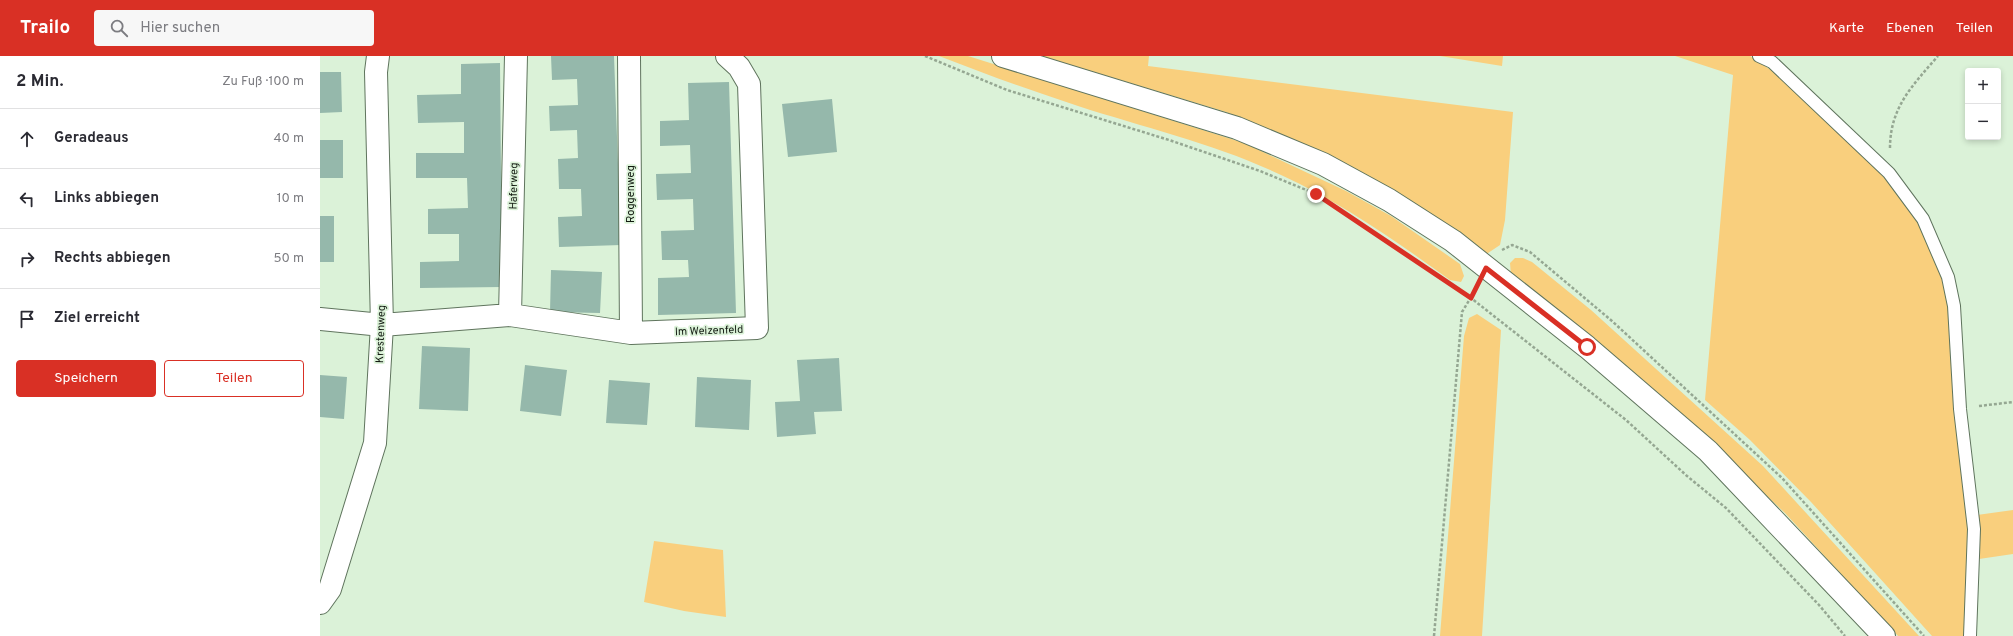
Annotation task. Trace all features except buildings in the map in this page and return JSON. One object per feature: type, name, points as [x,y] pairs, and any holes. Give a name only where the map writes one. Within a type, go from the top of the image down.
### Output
[{"type":"street","name":"Krestenweg","points":[[320,602],[330,589],[375,442],[382,325],[376,80],[378,56]]},
{"type":"street","name":"Haferweg","points":[[510,315],[516,56]]},
{"type":"street","name":"Roggenweg","points":[[629,56],[631,333]]},
{"type":"street","name":"Im Weizenfeld","points":[[320,319],[382,325],[510,315],[631,333],[757,328],[749,84],[739,67],[727,56]]},
{"type":"street","points":[[1003,56],[1237,128],[1324,164],[1389,200],[1453,241],[1587,347],[1708,450],[1884,636]]},
{"type":"lane","points":[[1759,56],[1772,62],[1889,173],[1923,218],[1948,277],[1954,306],[1960,409],[1974,529],[1970,636]]},
{"type":"path","points":[[925,56],[1007,90],[1169,140],[1260,171],[1316,194],[1471,298],[1626,420],[1687,476],[1726,508],[1819,605],[1845,636]]},
{"type":"path","points":[[1900,187],[1890,148],[1891,128],[1899,104],[1914,83],[1938,56]]},
{"type":"path","points":[[1434,636],[1462,312],[1486,268]]},
{"type":"path","points":[[1960,409],[2013,402]]},
{"type":"shaded area","points":[[939,56],[968,56],[1244,143],[1346,191],[1391,216],[1460,264],[1464,276],[1461,282],[1450,280],[1389,237],[1347,210],[1304,186],[1256,164],[1206,145],[1078,106],[991,76]]},
{"type":"shaded area","points":[[1041,56],[1149,56],[1148,66],[1513,112],[1505,220],[1500,245],[1485,255],[1378,182],[1302,143],[1226,112]]},
{"type":"shaded area","points":[[1440,56],[1503,56],[1502,66]]},
{"type":"shaded area","points":[[1675,56],[1750,56],[1784,79],[1872,161],[1901,194],[1933,249],[1945,287],[1950,314],[1954,411],[1966,507],[1969,559],[1965,636],[1932,636],[1811,502],[1750,440],[1705,400],[1733,75]]},
{"type":"shaded area","points":[[1515,258],[1523,258],[1532,262],[1591,310],[1763,466],[1919,636],[1898,636],[1785,513],[1644,381],[1511,275],[1510,263]]},
{"type":"shaded area","points":[[1477,314],[1501,330],[1482,636],[1440,636],[1464,336],[1469,318]]},
{"type":"shaded area","points":[[2013,510],[2013,554],[1979,559],[1977,515]]},
{"type":"shaded area","points":[[654,541],[723,550],[726,617],[684,611],[644,602]]},
{"type":"route","points":[[1316,194],[1390,242],[1436,276],[1471,298],[1486,268],[1587,347]]}]
